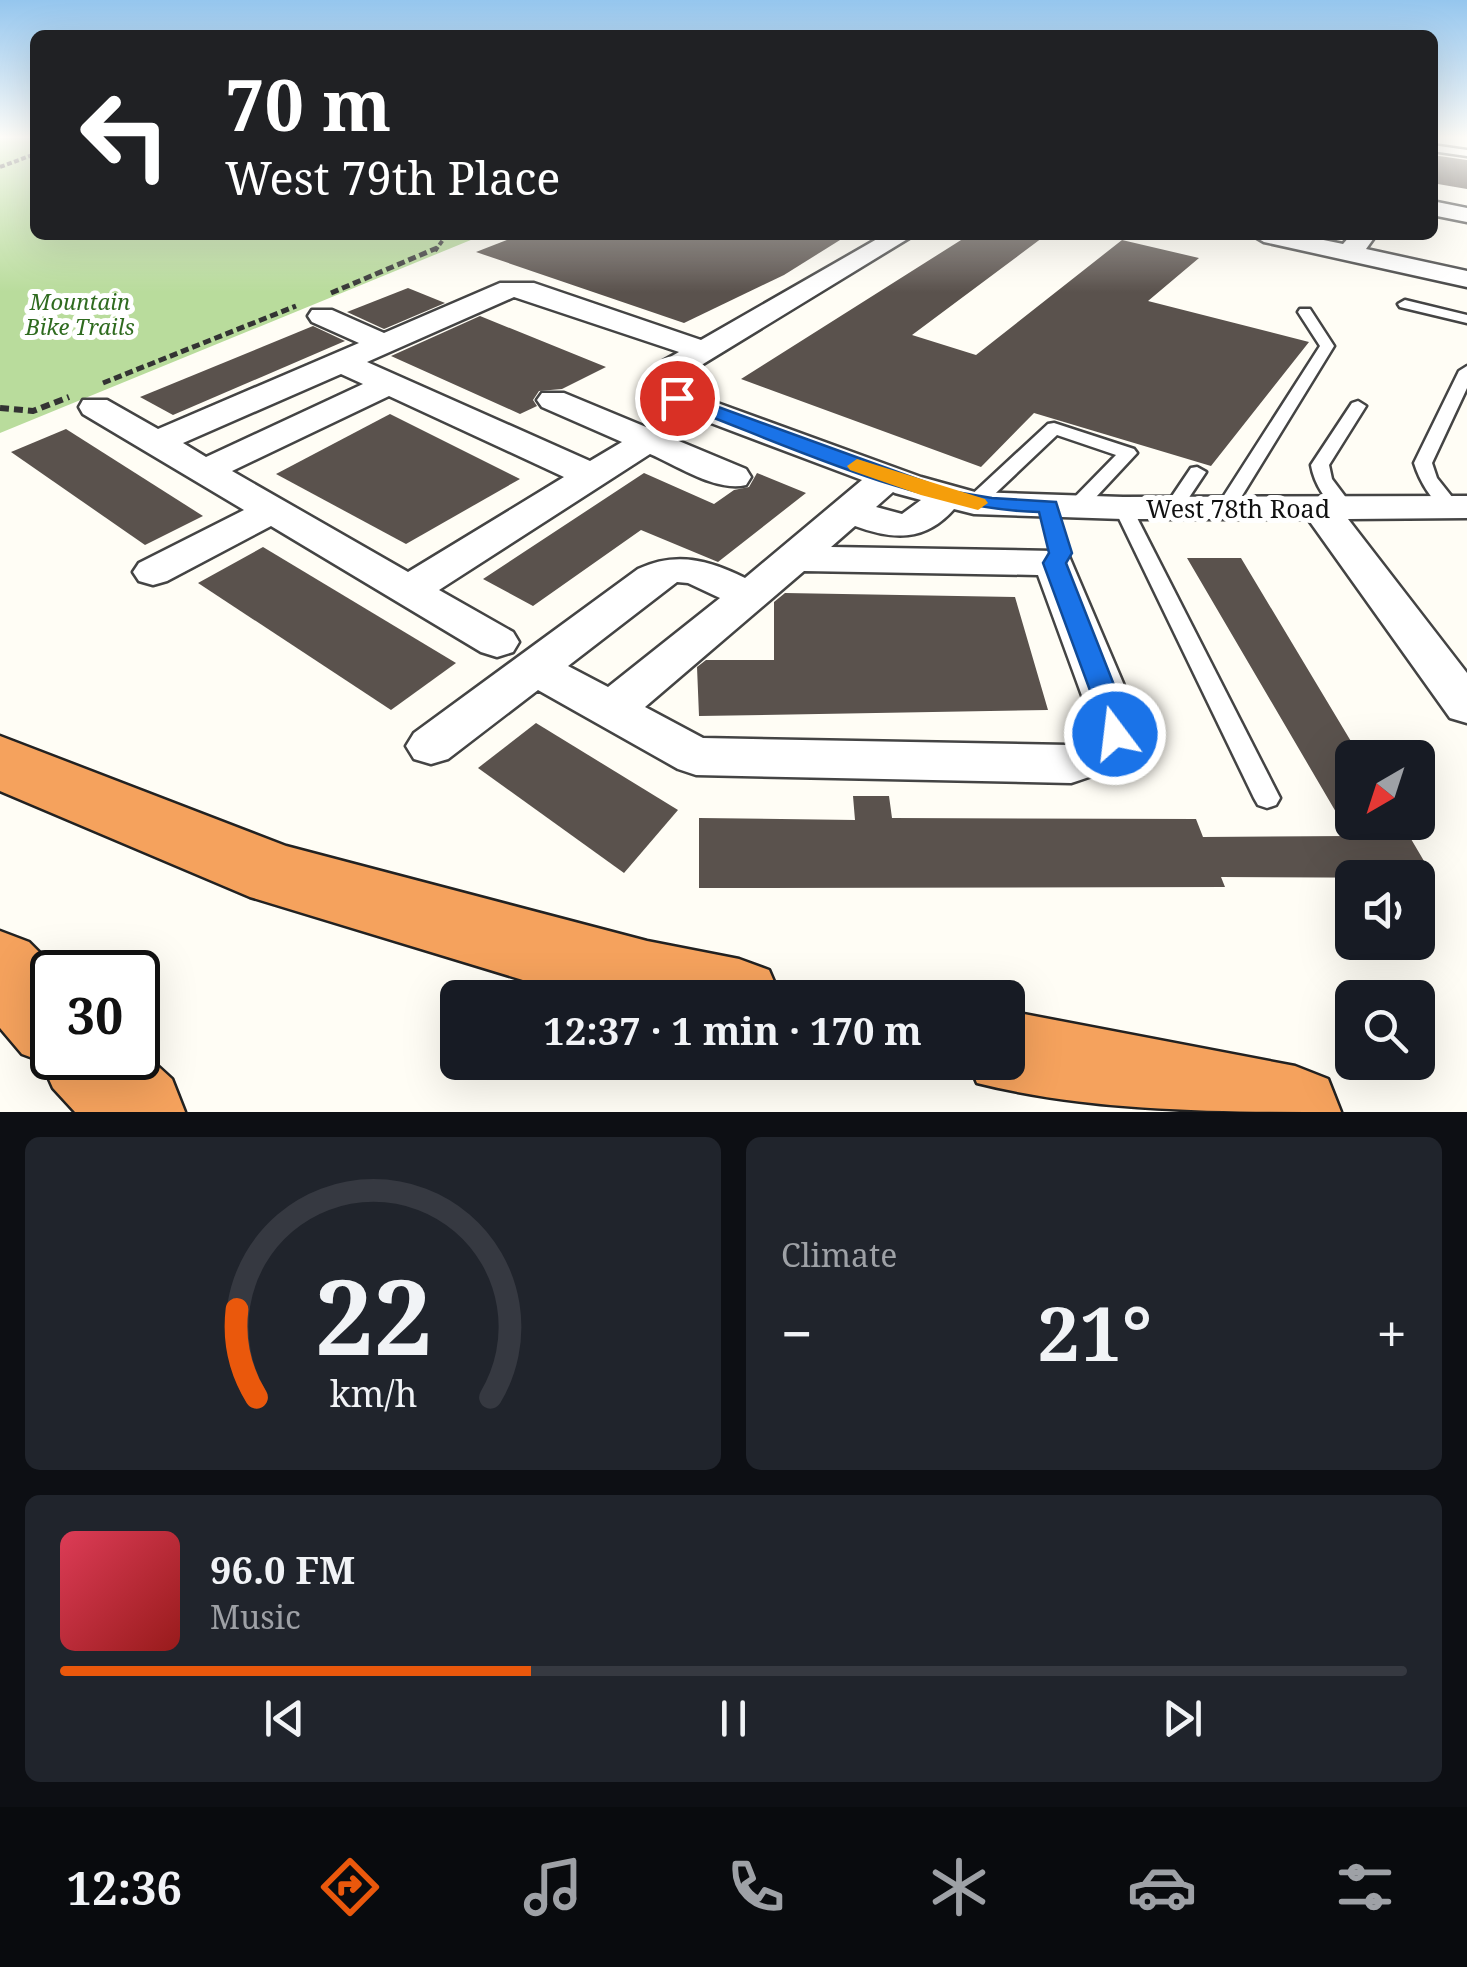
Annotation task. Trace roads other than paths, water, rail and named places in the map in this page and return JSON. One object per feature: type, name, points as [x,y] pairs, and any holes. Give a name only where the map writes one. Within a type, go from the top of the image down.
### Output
[{"type":"highway","points":[[0,762],[277,875],[652,980]]},
{"type":"highway","points":[[0,968],[30,1001]]},
{"type":"highway","points":[[1025,1056],[1295,1112]]},
{"type":"highway","points":[[106,1080],[138,1112]]},
{"type":"street","points":[[1438,209],[1467,214]]},
{"type":"street","points":[[668,376],[894,240]]},
{"type":"street","points":[[1315,240],[1356,244],[1467,279]]},
{"type":"street","points":[[156,442],[510,289],[524,290],[704,352]]},
{"type":"street","name":"West 78th Road","points":[[487,298],[624,350],[668,376],[677,398],[700,408],[888,477],[1012,504],[1123,508],[1459,507]]},
{"type":"street","points":[[318,305],[384,344]]},
{"type":"street","points":[[624,350],[654,333]]},
{"type":"street","points":[[341,362],[590,475]]},
{"type":"street","points":[[206,470],[389,384]]},
{"type":"street","points":[[84,398],[516,655],[696,756],[1071,764],[1083,760],[1110,744],[1116,723],[1054,563]]},
{"type":"street","points":[[553,400],[733,477]]},
{"type":"street","points":[[409,590],[700,408]]},
{"type":"street","points":[[612,710],[888,477]]},
{"type":"street","points":[[851,511],[890,524],[914,526],[928,517],[1012,504],[1060,553],[1054,563]]},
{"type":"street","points":[[1331,507],[1467,706]]},
{"type":"street","points":[[153,572],[273,510]]},
{"type":"street","points":[[794,559],[1054,563]]},
{"type":"street","points":[[431,746],[516,655],[672,568],[690,569],[749,596]]},
{"type":"lane","points":[[1405,304],[1467,319]]},
{"type":"lane","points":[[1225,508],[1327,346],[1305,312]]},
{"type":"lane","points":[[1459,507],[1428,479],[1423,463],[1467,371]]},
{"type":"lane","points":[[1331,507],[1320,465],[1358,406]]},
{"type":"lane","points":[[1054,428],[1128,452],[1012,504],[1054,428]]},
{"type":"lane","points":[[1173,508],[1197,472]]},
{"type":"lane","points":[[1123,508],[1267,798]]},
{"type":"park label","name":"Mountain Bike Trails","points":[[80,314]]}]
